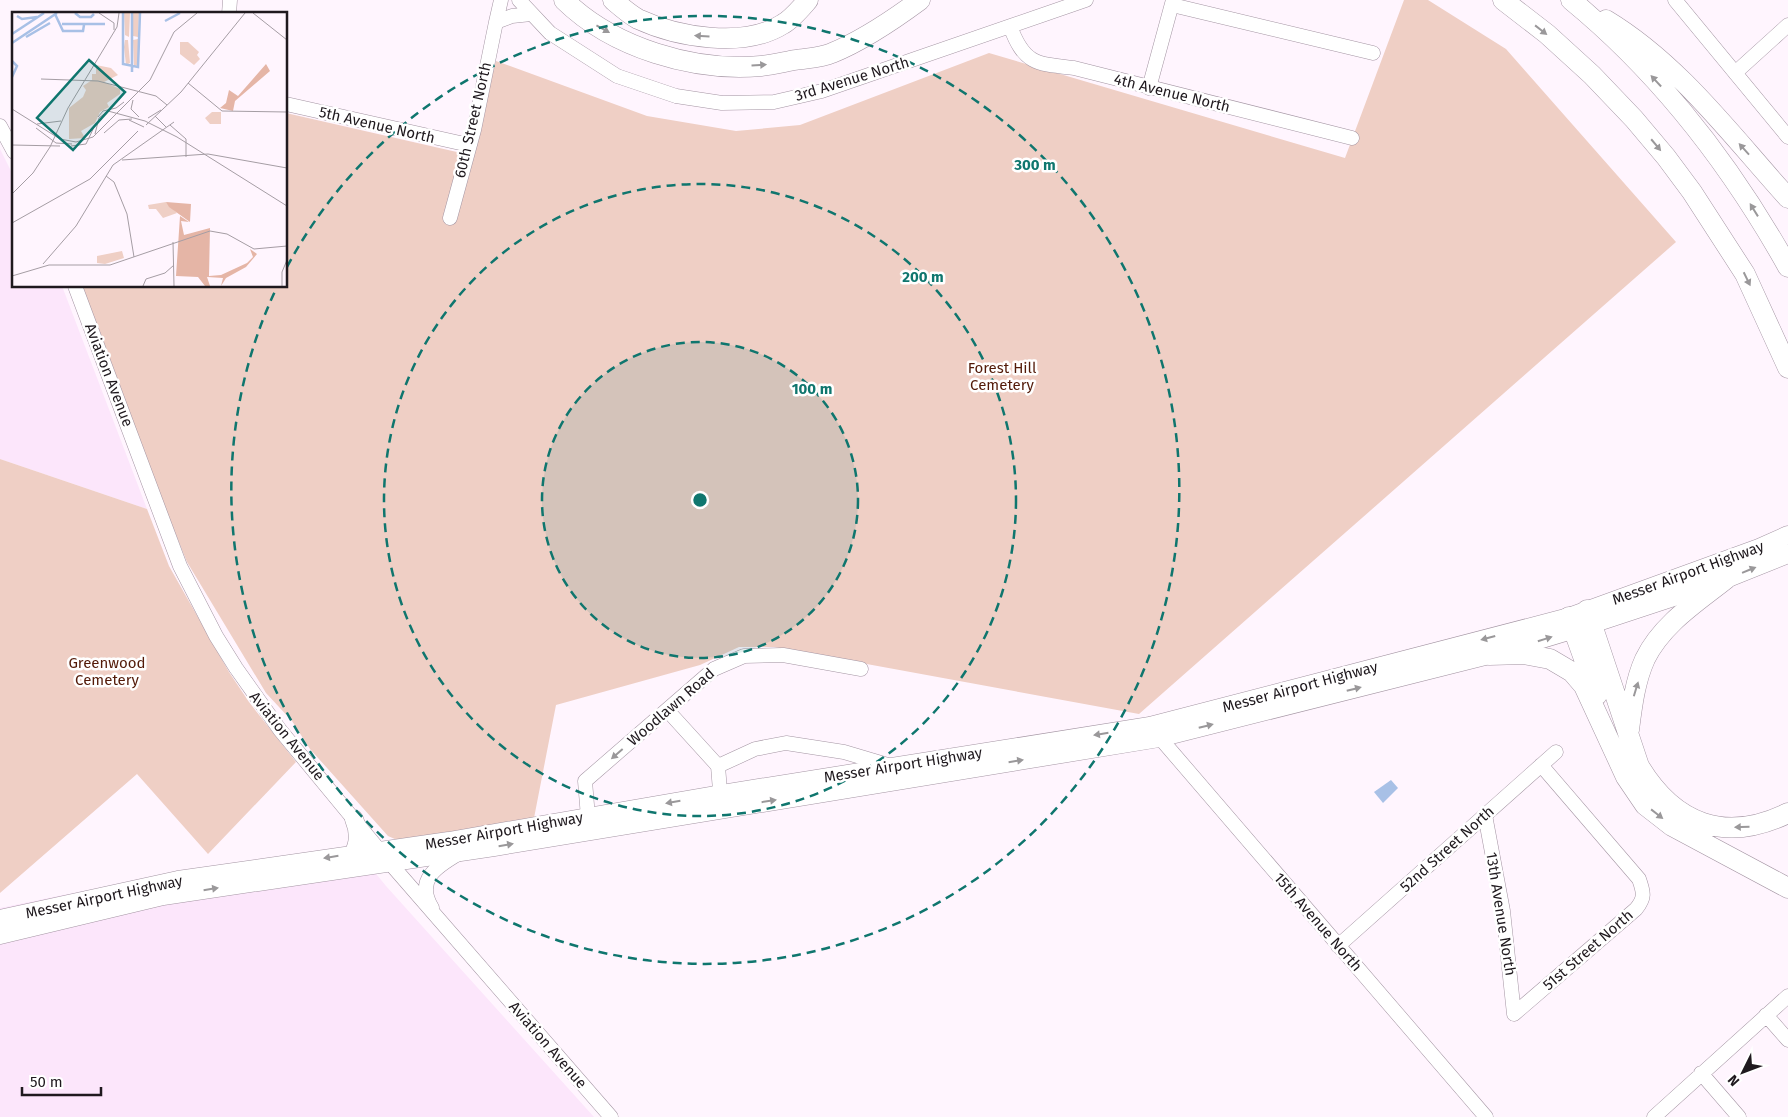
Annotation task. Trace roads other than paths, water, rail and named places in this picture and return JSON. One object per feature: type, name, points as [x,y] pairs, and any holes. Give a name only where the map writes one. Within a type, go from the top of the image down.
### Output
[{"type":"highway","points":[[564,0],[586,19],[654,53],[685,61],[725,66],[761,66],[831,54],[888,24],[920,0]]},
{"type":"highway","points":[[613,0],[636,18],[666,30],[692,35],[736,38],[763,34],[784,24],[808,0]]},
{"type":"highway","points":[[1503,0],[1547,34],[1592,75],[1634,119],[1666,158],[1692,192],[1745,274],[1788,368]]},
{"type":"highway","points":[[1577,5],[1630,35],[1660,59],[1688,86],[1788,198]]},
{"type":"highway","points":[[1577,5],[1633,57],[1674,101],[1733,179],[1788,267]]},
{"type":"highway","points":[[1628,737],[1632,701],[1645,659],[1660,636],[1679,616],[1726,579]]},
{"type":"highway","points":[[1580,620],[1639,766],[1649,782],[1666,802],[1683,814],[1705,824],[1726,828],[1751,827],[1770,822],[1788,813]]},
{"type":"highway","points":[[1580,620],[1626,778]]},
{"type":"highway","points":[[1489,655],[1524,654],[1550,659],[1572,672],[1584,686],[1626,778],[1645,805],[1672,826],[1788,888]]},
{"type":"main road","name":"Messer Airport Highway","points":[[0,935],[163,896],[384,856],[449,841],[588,817],[721,801],[1154,732],[1489,655],[1788,535]]},
{"type":"main road","name":"Messer Airport Highway","points":[[0,919],[178,880],[353,854],[384,856],[461,852],[894,767],[1154,732],[1580,620],[1726,579],[1788,554]]},
{"type":"main road","points":[[353,854],[358,842],[358,830],[354,818]]},
{"type":"street","name":"60th Street North","points":[[450,218],[474,130],[501,0]]},
{"type":"street","name":"3rd Avenue North","points":[[519,0],[550,33],[618,76],[676,96],[722,103],[774,102],[822,91],[1086,0]]},
{"type":"street","points":[[1676,0],[1788,136]]},
{"type":"street","points":[[1149,88],[1173,2],[1373,53]]},
{"type":"street","points":[[496,22],[512,16],[531,14]]},
{"type":"street","points":[[1735,73],[1788,25]]},
{"type":"street","name":"4th Avenue North","points":[[1010,26],[1020,50],[1029,58],[1046,65],[1074,68],[1352,138]]},
{"type":"street","name":"5th Avenue North","points":[[288,104],[469,145]]},
{"type":"street","points":[[0,126],[12,148]]},
{"type":"street","name":"Aviation Avenue","points":[[76,288],[180,566],[216,636],[257,700],[384,856],[611,1117]]},
{"type":"street","name":"Woodlawn Road","points":[[588,817],[585,781],[668,711],[714,668],[744,656],[783,655],[861,669]]},
{"type":"street","points":[[668,711],[718,766],[721,801]]},
{"type":"street","name":"15th Avenue North","points":[[1154,732],[1486,1117]]},
{"type":"street","points":[[718,766],[755,749],[786,743],[844,752],[894,767]]},
{"type":"street","name":"52nd Street North","points":[[1338,946],[1556,752]]},
{"type":"street","name":"51st Street North","points":[[1514,1014],[1643,901],[1643,890],[1639,879],[1541,765]]},
{"type":"street","name":"13th Avenue North","points":[[1485,815],[1503,911],[1514,1014]]},
{"type":"street","points":[[442,924],[430,905],[426,886],[428,876],[461,852]]},
{"type":"street","points":[[1654,1117],[1788,996]]},
{"type":"street","points":[[1766,1015],[1788,1040]]},
{"type":"street","points":[[1701,1073],[1739,1117]]},
{"type":"water","points":[[1391,780],[1398,788],[1383,803],[1374,792]]},
{"type":"park label","name":"Forest Hill Cemetery","points":[[1002,376]]},
{"type":"park label","name":"Greenwood Cemetery","points":[[107,672]]}]
